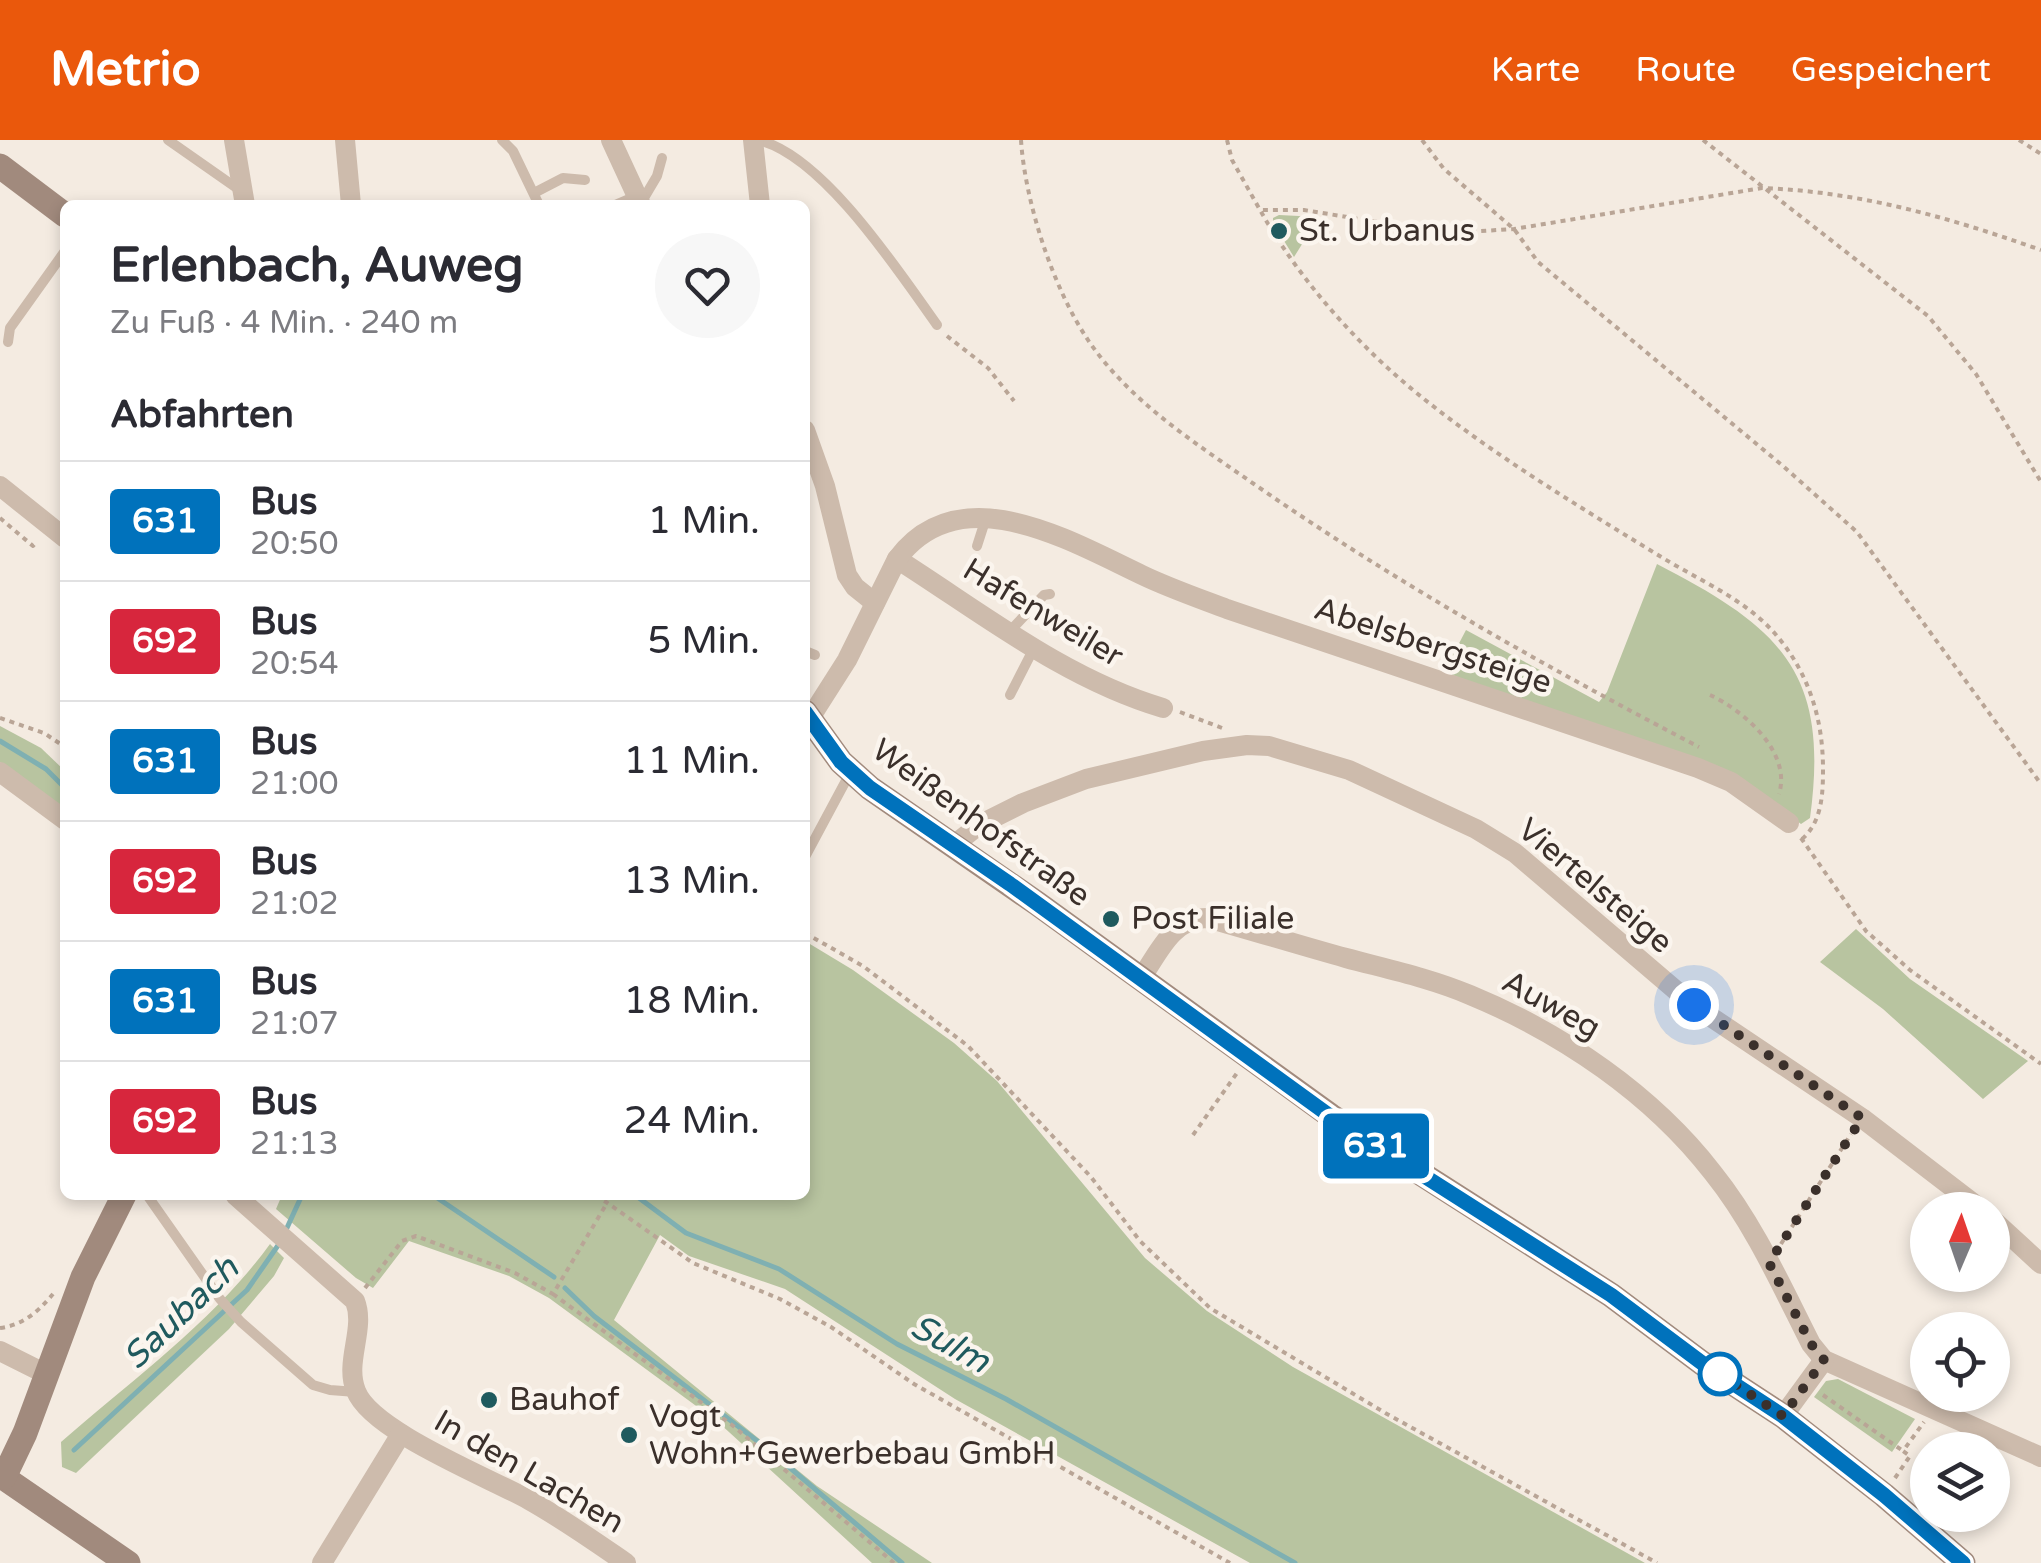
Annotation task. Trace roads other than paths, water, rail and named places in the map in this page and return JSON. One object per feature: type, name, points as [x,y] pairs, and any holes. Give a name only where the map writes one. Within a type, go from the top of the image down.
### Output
[{"type":"street","points":[[234,140],[243,198]]},
{"type":"street","points":[[345,140],[351,200]]},
{"type":"street","points":[[610,140],[638,200]]},
{"type":"street","points":[[755,140],[760,200]]},
{"type":"street","points":[[0,166],[60,211]]},
{"type":"street","points":[[813,470],[847,575],[874,603]]},
{"type":"street","points":[[0,486],[58,532]]},
{"type":"street","name":"Hafenweiler","points":[[810,715],[848,660],[906,546],[949,523],[986,518],[1053,533]]},
{"type":"street","name":"Abelsbergsteige","points":[[1053,533],[1156,582],[1227,609],[1698,768],[1731,782],[1796,831]]},
{"type":"street","name":"Hafenweiler","points":[[897,559],[1086,679],[1121,696],[1163,708]]},
{"type":"street","name":"Weißenhofstraße","points":[[810,723],[851,772],[910,816],[955,844],[1330,1116],[1611,1295],[1702,1363],[1783,1416],[1963,1563]]},
{"type":"street","name":"Viertelsteige","points":[[955,844],[979,824],[1086,779],[1204,751],[1247,745],[1285,750],[1349,770],[1476,829],[1516,853],[1694,1005],[1862,1118],[1959,1192]]},
{"type":"street","points":[[0,772],[60,816]]},
{"type":"street","name":"Auweg","points":[[1140,980],[1174,930],[1183,922],[1207,918],[1471,995],[1541,1032],[1613,1075],[1683,1137],[1716,1175],[1769,1263],[1811,1344],[1824,1360]]},
{"type":"street","points":[[122,1200],[84,1277],[25,1433],[2,1476],[128,1563]]},
{"type":"street","points":[[240,1200],[355,1301],[359,1312],[352,1374],[356,1392]]},
{"type":"street","points":[[2010,1236],[2041,1264]]},
{"type":"street","points":[[0,1351],[46,1374]]},
{"type":"street","points":[[1783,1416],[1824,1360],[2041,1457]]},
{"type":"street","name":"In den Lachen","points":[[356,1392],[366,1408],[401,1434],[529,1500],[626,1563]]},
{"type":"street","name":"In den Lachen","points":[[322,1563],[401,1434]]},
{"type":"lane","points":[[168,140],[243,198]]},
{"type":"lane","points":[[502,140],[513,151],[537,200]]},
{"type":"lane","points":[[755,140],[771,143],[805,167],[865,223],[937,325]]},
{"type":"lane","points":[[640,200],[658,176],[662,158]]},
{"type":"lane","points":[[534,193],[563,178],[585,180]]},
{"type":"lane","points":[[8,342],[10,328],[60,257]]},
{"type":"lane","points":[[977,546],[986,518]]},
{"type":"lane","points":[[1010,631],[1044,595],[1050,594]]},
{"type":"lane","points":[[1010,695],[1035,648]]},
{"type":"lane","points":[[810,848],[851,772]]},
{"type":"lane","points":[[151,1200],[240,1322],[314,1385],[356,1392]]},
{"type":"waterway","name":"Sulm","points":[[0,741],[46,769],[60,783]]},
{"type":"waterway","name":"Saubach","points":[[286,1230],[300,1200]]},
{"type":"waterway","points":[[440,1200],[554,1277]]},
{"type":"waterway","name":"Sulm","points":[[642,1200],[686,1233],[779,1269],[897,1344],[1006,1399],[1295,1563]]},
{"type":"waterway","name":"Saubach","points":[[74,1450],[247,1290],[279,1244]]},
{"type":"waterway","points":[[565,1288],[594,1316],[769,1450],[902,1563]]},
{"type":"place","name":"St. Urbanus","points":[[1279,231]]},
{"type":"place","name":"Post Filiale","points":[[1111,919]]},
{"type":"place","name":"Bauhof","points":[[489,1400]]},
{"type":"place","name":"Vogt Wohn+Gewerbebau GmbH","points":[[629,1435]]}]
